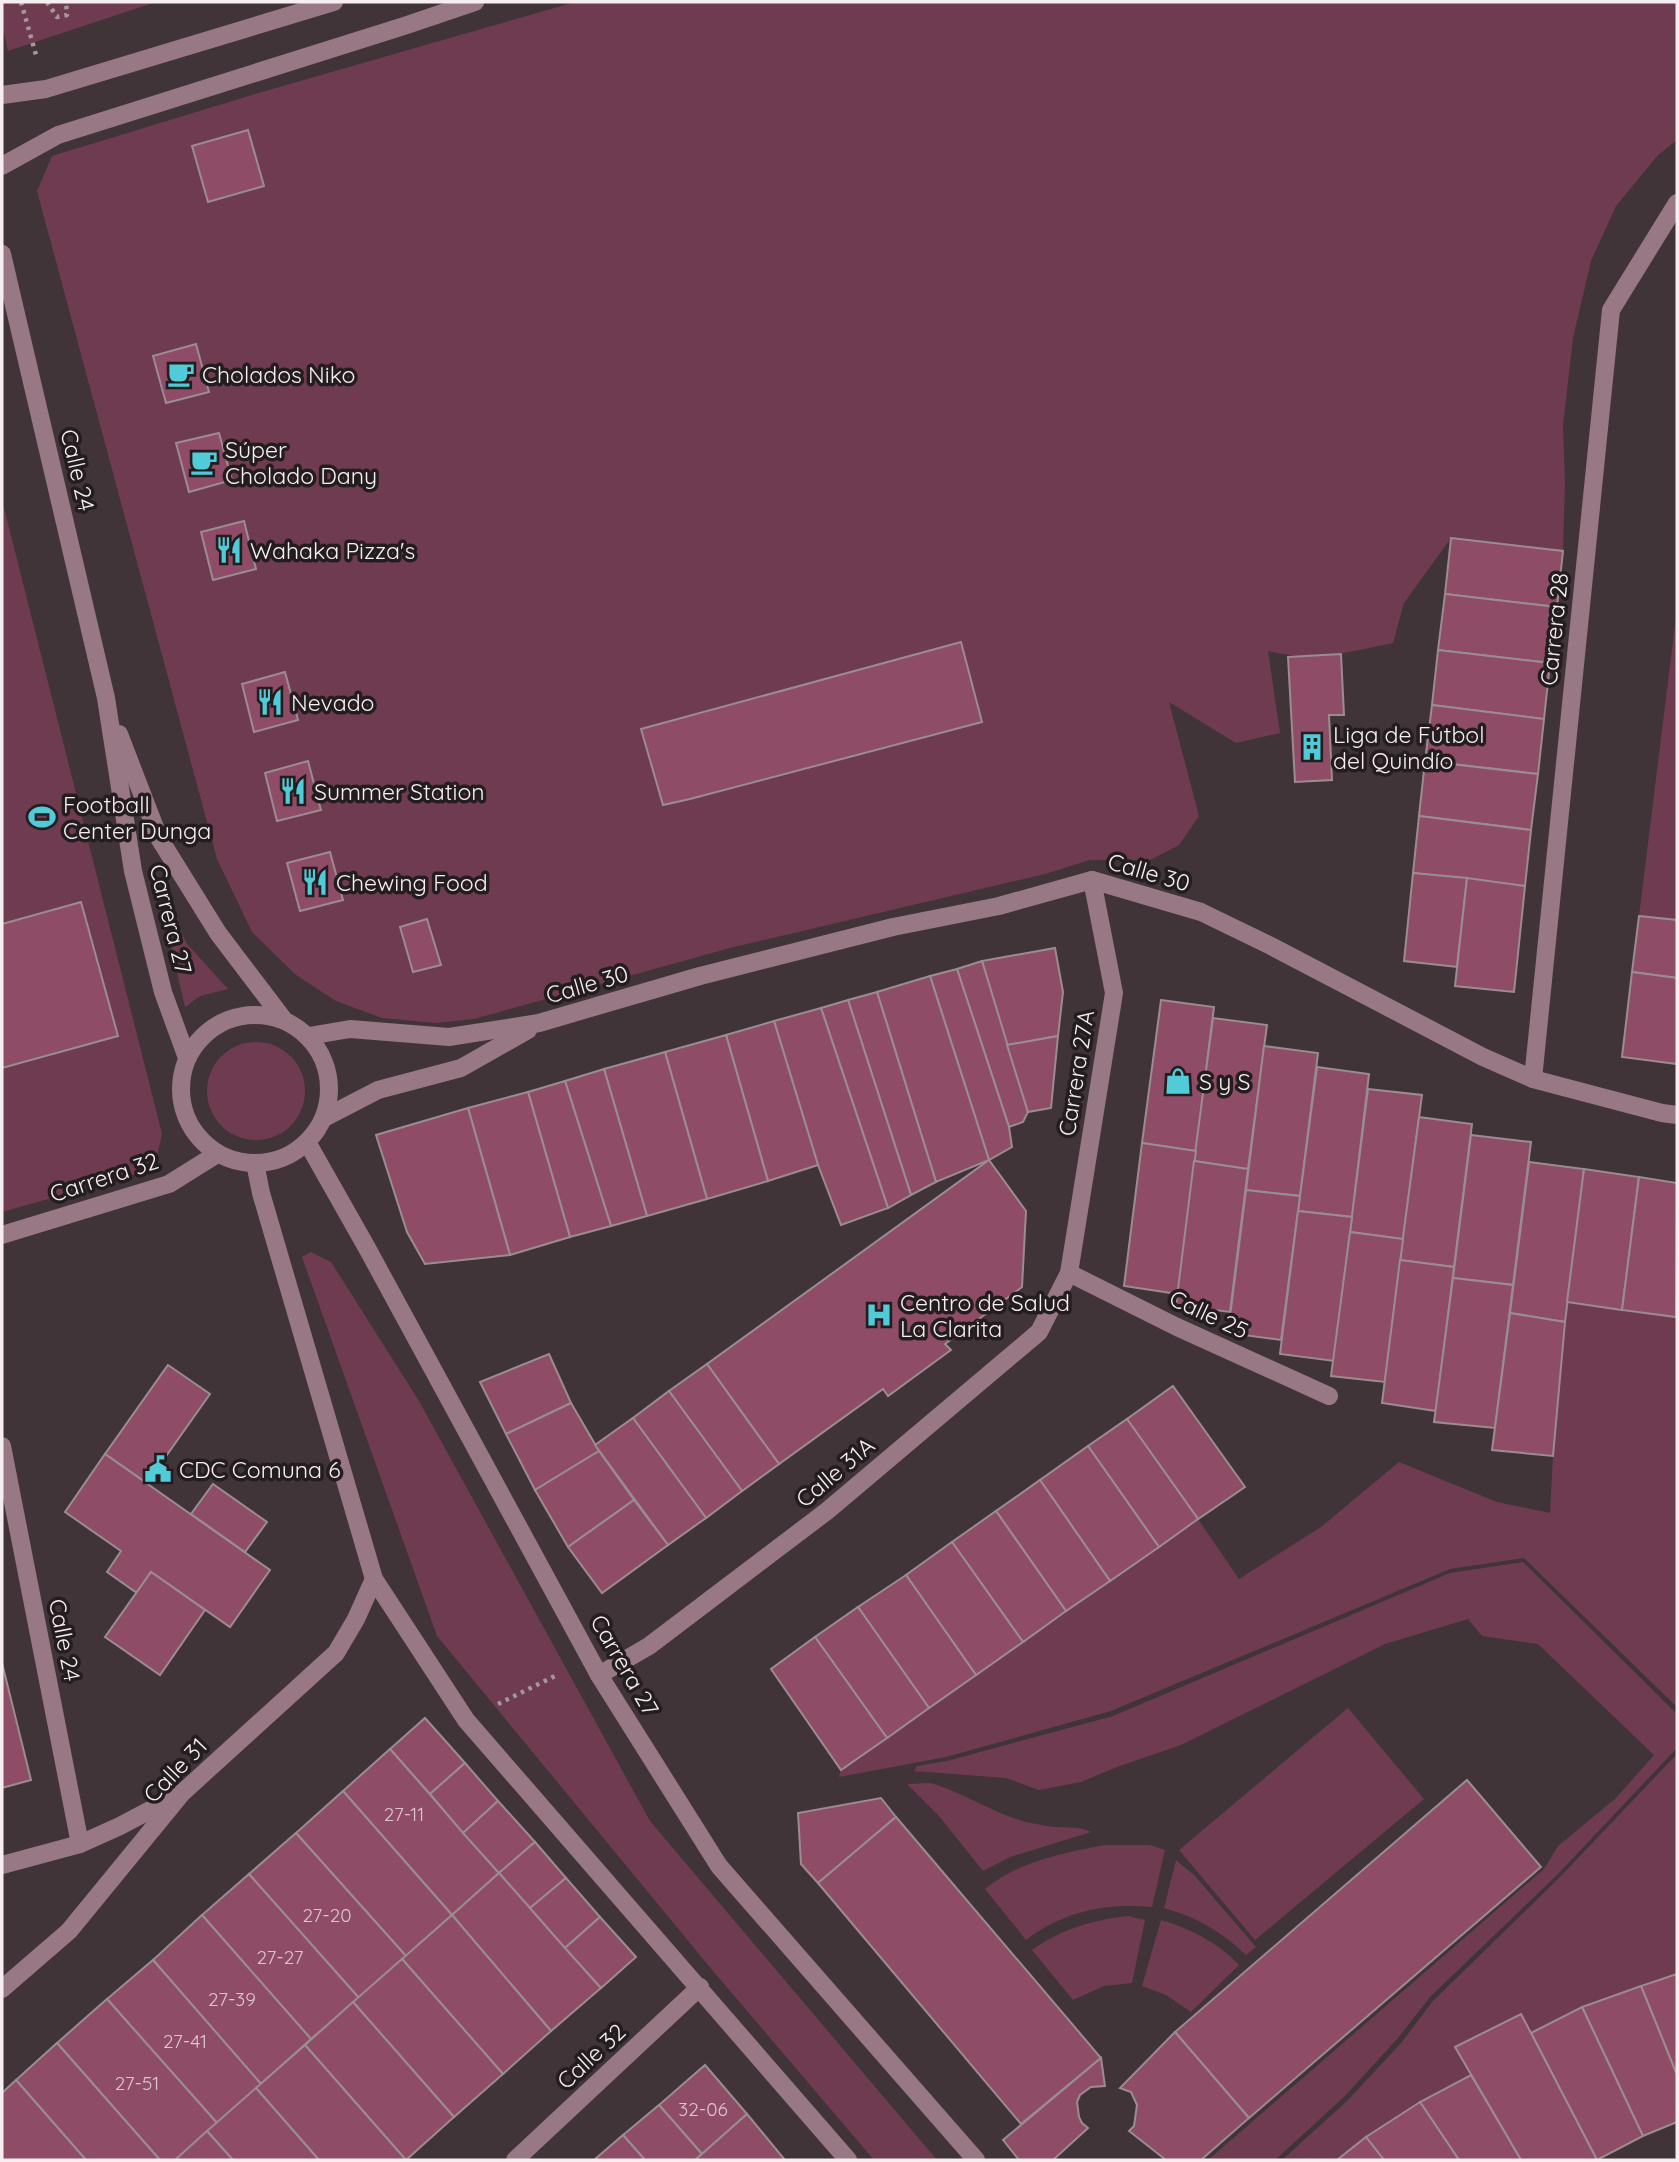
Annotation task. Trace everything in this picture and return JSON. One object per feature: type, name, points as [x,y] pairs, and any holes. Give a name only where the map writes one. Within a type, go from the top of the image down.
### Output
[{"type":"street","points":[[2,95],[46,89],[334,2]]},
{"type":"street","points":[[2,166],[58,135],[475,2]]},
{"type":"street","name":"Carrera 28","points":[[1533,1079],[1611,310],[1677,203]]},
{"type":"street","name":"Calle 24","points":[[2,254],[106,698]]},
{"type":"street","name":"Carrera 27","points":[[106,698],[159,838],[218,933],[284,1020]]},
{"type":"street","name":"Carrera 27","points":[[106,698],[133,871],[163,992],[187,1058]]},
{"type":"street","name":"Calle 30","points":[[309,1036],[350,1029],[449,1037],[540,1023],[700,976],[893,927],[999,906],[1092,880],[1201,912],[1472,1051],[1533,1079],[1677,1115]]},
{"type":"street","name":"Carrera 27A","points":[[1069,1273],[1114,993],[1092,880]]},
{"type":"street","points":[[256,1014],[284,1020],[309,1036],[324,1061],[330,1090],[324,1118],[307,1142],[283,1158],[255,1163],[235,1161],[217,1154],[201,1141],[186,1115],[180,1087],[187,1058],[203,1034],[228,1018],[256,1014]]},
{"type":"street","name":"Calle 30","points":[[324,1118],[378,1090],[461,1068],[540,1023]]},
{"type":"street","name":"Carrera 27","points":[[307,1142],[599,1675],[719,1866],[976,2160]]},
{"type":"street","name":"Carrera 32","points":[[2,1235],[169,1184],[217,1154]]},
{"type":"street","points":[[255,1163],[261,1193],[374,1579],[466,1720],[848,2160]]},
{"type":"street","name":"Calle 25","points":[[1069,1273],[1177,1327],[1329,1395]]},
{"type":"street","name":"Calle 31A","points":[[599,1675],[649,1646],[827,1511],[1039,1332],[1069,1273]]},
{"type":"street","name":"Calle 24","points":[[2,1446],[80,1844]]},
{"type":"street","name":"Calle 31","points":[[2,1989],[69,1931],[182,1793],[336,1653],[356,1619],[374,1579]]},
{"type":"street","points":[[2,1865],[80,1844],[182,1793]]},
{"type":"street","name":"Calle 32","points":[[515,2160],[700,1987]]},
{"type":"path","points":[[21,2],[46,89]]},
{"type":"path","points":[[47,2],[57,17],[67,15],[66,2]]},
{"type":"path","points":[[466,1720],[591,1658]]},
{"type":"shaded area","points":[[2,2],[156,2],[8,51],[2,24]]},
{"type":"shaded area","points":[[575,2],[1677,2],[1677,140],[1658,155],[1616,206],[1591,261],[1573,338],[1563,425],[1563,551],[1451,538],[1404,603],[1393,643],[1315,656],[1268,651],[1280,733],[1236,743],[1169,702],[1199,816],[1179,845],[1150,860],[1090,860],[1045,874],[730,948],[474,1019],[436,1023],[382,1018],[336,1001],[296,975],[252,932],[217,859],[37,191],[52,156]]},
{"type":"shaded area","name":"Football Center Dunga","points":[[2,500],[162,1134],[154,1169],[2,1212]]},
{"type":"shaded area","points":[[1677,609],[1677,920],[1639,916]]},
{"type":"shaded area","points":[[166,903],[187,944],[228,989],[200,996],[185,1007],[171,946]]},
{"type":"shaded area","points":[[256,1042],[275,1046],[291,1056],[301,1072],[305,1091],[301,1110],[291,1126],[275,1136],[256,1140],[237,1136],[221,1126],[211,1110],[207,1091],[211,1072],[221,1056],[237,1046]]},
{"type":"shaded area","points":[[311,1252],[331,1262],[419,1401],[650,1821],[937,2160],[874,2160],[713,1971],[437,1636],[302,1257]]},
{"type":"shaded area","points":[[1567,1302],[1677,1317],[1677,1707],[1524,1558],[1450,1569],[1111,1711],[946,1757],[839,1777],[841,1770],[1198,1519],[1239,1579],[1321,1527],[1399,1462],[1497,1502],[1550,1513]]},
{"type":"shaded area","points":[[1523,1562],[1677,1714],[1677,1748],[1557,1875],[1430,1997],[1398,2038],[1344,2097],[1275,2160],[1208,2160],[1544,1869],[1558,1846],[1616,1798],[1654,1755],[1538,1644],[1482,1636],[1468,1619],[1385,1644],[1181,1745],[1081,1782],[1039,1790],[1006,1778],[914,1771],[917,1766],[947,1761],[1113,1716],[1450,1573]]},
{"type":"shaded area","points":[[1348,1708],[1424,1799],[1255,1940],[1179,1850]]},
{"type":"shaded area","points":[[1677,1754],[1677,1974],[1582,2007],[1531,2033],[1521,2014],[1455,2047],[1471,2075],[1420,2102],[1366,2137],[1337,2160],[1282,2160],[1347,2101],[1402,2042],[1432,2002],[1559,1878]]},
{"type":"shaded area","points":[[931,1783],[1021,1820],[1091,1832],[1010,1857],[983,1871],[939,1816],[907,1784]]},
{"type":"shaded area","points":[[1104,1845],[1150,1845],[1165,1850],[1152,1907],[1118,1906],[1086,1911],[1055,1922],[1026,1940],[985,1889],[1026,1865]]},
{"type":"shaded area","points":[[1176,1860],[1194,1875],[1256,1947],[1246,1955],[1208,1926],[1164,1908]]},
{"type":"shaded area","points":[[1128,1916],[1145,1920],[1132,1983],[1104,1986],[1073,2000],[1032,1950],[1054,1936],[1078,1927]]},
{"type":"shaded area","points":[[1161,1920],[1203,1937],[1239,1965],[1191,2012],[1166,1995],[1142,1986]]},
{"type":"building","points":[[248,130],[264,186],[208,202],[192,146]]},
{"type":"building","name":"Cholados Niko","points":[[196,344],[209,392],[166,403],[153,356]]},
{"type":"building","name":"Súper Cholado Dany","points":[[219,433],[232,480],[189,492],[176,443]]},
{"type":"building","name":"Wahaka Pizza's","points":[[244,521],[256,569],[213,580],[201,532]]},
{"type":"building","points":[[1451,538],[1563,551],[1557,607],[1445,594]]},
{"type":"building","points":[[1445,594],[1557,607],[1550,663],[1438,650]]},
{"type":"building","points":[[961,642],[982,722],[663,805],[641,729]]},
{"type":"building","points":[[1438,650],[1550,663],[1544,719],[1432,705]]},
{"type":"building","name":"Liga de Fútbol del Quindío","points":[[1341,654],[1344,715],[1329,715],[1332,780],[1295,782],[1288,657]]},
{"type":"building","name":"Nevado","points":[[285,672],[298,720],[254,732],[242,684]]},
{"type":"building","points":[[1432,705],[1544,719],[1538,774],[1425,761]]},
{"type":"building","name":"Summer Station","points":[[308,761],[321,810],[277,821],[265,773]]},
{"type":"building","points":[[1425,761],[1538,774],[1531,830],[1419,816]]},
{"type":"building","points":[[1419,816],[1531,830],[1525,886],[1413,873]]},
{"type":"building","name":"Chewing Food","points":[[330,852],[343,900],[300,911],[287,863]]},
{"type":"building","points":[[1413,873],[1467,878],[1457,967],[1404,961]]},
{"type":"building","points":[[1467,878],[1525,886],[1514,992],[1455,986]]},
{"type":"building","points":[[81,902],[118,1036],[2,1068],[2,924]]},
{"type":"building","points":[[1639,916],[1677,920],[1677,978],[1632,972]]},
{"type":"building","points":[[427,919],[441,965],[413,972],[400,927]]},
{"type":"building","points":[[1055,948],[1063,992],[1058,1036],[1007,1045],[982,961]]},
{"type":"building","points":[[982,961],[1028,1112],[1023,1122],[1009,1127],[957,969]]},
{"type":"building","points":[[957,969],[1009,1127],[1012,1147],[989,1160],[930,976]]},
{"type":"building","points":[[1632,972],[1677,978],[1677,1064],[1622,1057]]},
{"type":"building","points":[[930,976],[989,1160],[936,1182],[877,992]]},
{"type":"building","points":[[877,992],[936,1182],[911,1195],[848,1000]]},
{"type":"building","points":[[848,1000],[911,1195],[888,1208],[821,1008]]},
{"type":"building","name":"S y S","points":[[1161,1000],[1214,1007],[1196,1151],[1142,1143]]},
{"type":"building","points":[[821,1008],[888,1208],[841,1225],[818,1165],[774,1021]]},
{"type":"building","points":[[1213,1018],[1267,1025],[1248,1169],[1194,1161]]},
{"type":"building","points":[[774,1021],[818,1165],[768,1181],[726,1035]]},
{"type":"building","points":[[726,1035],[768,1181],[707,1199],[665,1052]]},
{"type":"building","points":[[1058,1036],[1051,1108],[1028,1112],[1007,1045]]},
{"type":"building","points":[[1264,1046],[1318,1053],[1300,1196],[1246,1190]]},
{"type":"building","points":[[665,1052],[707,1199],[647,1216],[604,1069]]},
{"type":"building","points":[[1317,1067],[1369,1074],[1352,1217],[1298,1211]]},
{"type":"building","points":[[604,1069],[647,1216],[611,1226],[565,1081]]},
{"type":"building","points":[[565,1081],[611,1226],[570,1237],[528,1092]]},
{"type":"building","points":[[1368,1089],[1422,1095],[1403,1239],[1350,1232]]},
{"type":"building","points":[[528,1092],[570,1237],[510,1255],[468,1108]]},
{"type":"building","points":[[468,1108],[510,1255],[425,1264],[407,1232],[376,1135]]},
{"type":"building","points":[[1419,1117],[1472,1124],[1454,1267],[1400,1260]]},
{"type":"building","points":[[1471,1135],[1531,1142],[1513,1285],[1453,1278]]},
{"type":"building","points":[[1142,1143],[1196,1151],[1178,1294],[1124,1286]]},
{"type":"building","name":"Centro de Salud La Clarita","points":[[989,1160],[1026,1211],[1022,1287],[945,1344],[951,1350],[888,1396],[883,1389],[779,1464],[707,1364]]},
{"type":"building","points":[[1194,1161],[1248,1169],[1230,1312],[1176,1305]]},
{"type":"building","points":[[1529,1162],[1584,1169],[1565,1322],[1510,1313]]},
{"type":"building","points":[[1584,1169],[1639,1177],[1622,1310],[1567,1302]]},
{"type":"building","points":[[1639,1177],[1677,1183],[1676,1317],[1622,1310]]},
{"type":"building","points":[[1246,1190],[1300,1196],[1281,1340],[1228,1333]]},
{"type":"building","points":[[1298,1211],[1352,1217],[1334,1361],[1280,1354]]},
{"type":"building","points":[[1350,1232],[1403,1239],[1385,1382],[1331,1376]]},
{"type":"building","points":[[1400,1260],[1454,1267],[1436,1411],[1382,1403]]},
{"type":"building","points":[[1453,1278],[1513,1285],[1495,1428],[1434,1422]]},
{"type":"building","points":[[1510,1313],[1565,1322],[1553,1456],[1492,1450]]},
{"type":"building","points":[[549,1354],[571,1403],[506,1434],[480,1382]]},
{"type":"building","points":[[707,1364],[779,1464],[742,1491],[669,1391]]},
{"type":"building","points":[[168,1365],[210,1394],[147,1483],[105,1454]]},
{"type":"building","points":[[1173,1386],[1245,1487],[1198,1519],[1127,1419]]},
{"type":"building","points":[[669,1391],[742,1491],[706,1518],[633,1418]]},
{"type":"building","points":[[571,1403],[599,1451],[535,1490],[506,1434]]},
{"type":"building","points":[[633,1418],[706,1518],[668,1545],[595,1445]]},
{"type":"building","points":[[1127,1419],[1198,1519],[1159,1547],[1088,1446]]},
{"type":"building","points":[[1088,1446],[1159,1547],[1110,1581],[1040,1480]]},
{"type":"building","points":[[599,1451],[634,1500],[568,1547],[535,1490]]},
{"type":"building","points":[[105,1454],[270,1570],[230,1627],[151,1572],[137,1593],[107,1572],[121,1551],[65,1512]]},
{"type":"building","points":[[1040,1480],[1110,1581],[1066,1611],[996,1511]]},
{"type":"building","points":[[213,1484],[267,1522],[245,1552],[191,1514]]},
{"type":"building","points":[[634,1500],[668,1545],[602,1593],[568,1547]]},
{"type":"building","points":[[996,1511],[1066,1611],[1023,1642],[952,1542]]},
{"type":"building","points":[[952,1542],[1023,1642],[976,1675],[906,1575]]},
{"type":"building","points":[[151,1572],[205,1610],[160,1675],[105,1637]]},
{"type":"building","points":[[906,1575],[976,1675],[929,1708],[858,1607]]},
{"type":"building","points":[[858,1607],[929,1708],[887,1738],[815,1637]]},
{"type":"building","points":[[815,1637],[887,1738],[841,1770],[771,1669]]},
{"type":"building","points":[[2,1663],[31,1780],[2,1788]]},
{"type":"building","points":[[425,1718],[465,1763],[430,1794],[390,1749]]},
{"type":"building","points":[[390,1749],[499,1873],[452,1915],[343,1791]]},
{"type":"building","points":[[465,1763],[498,1801],[463,1833],[430,1794]]},
{"type":"building","points":[[1467,1780],[1541,1867],[1249,2118],[1175,2032]]},
{"type":"building","points":[[343,1791],[452,1915],[406,1956],[296,1833]]},
{"type":"building","points":[[881,1798],[896,1817],[818,1883],[801,1864],[798,1813]]},
{"type":"building","points":[[498,1801],[535,1842],[499,1873],[463,1833]]},
{"type":"building","points":[[896,1817],[1101,2058],[1021,2124],[818,1883]]},
{"type":"building","points":[[296,1833],[406,1956],[359,1998],[249,1874]]},
{"type":"building","points":[[535,1842],[566,1878],[530,1908],[499,1873]]},
{"type":"building","points":[[499,1873],[601,1988],[551,2031],[452,1915]]},
{"type":"building","points":[[249,1874],[359,1998],[311,2039],[202,1915]]},
{"type":"building","points":[[566,1878],[600,1917],[565,1948],[530,1908]]},
{"type":"building","points":[[202,1915],[311,2039],[261,2084],[153,1960]]},
{"type":"building","points":[[452,1915],[551,2031],[503,2074],[402,1959]]},
{"type":"building","points":[[600,1917],[636,1957],[601,1988],[565,1948]]},
{"type":"building","points":[[402,1959],[503,2074],[454,2117],[353,2002]]},
{"type":"building","points":[[153,1960],[261,2084],[217,2123],[107,1999]]},
{"type":"building","points":[[1677,1974],[1677,2075],[1641,1986]]},
{"type":"building","points":[[1641,1986],[1677,2075],[1677,2122],[1643,2136],[1582,2007]]},
{"type":"building","points":[[107,1999],[217,2123],[175,2160],[160,2160],[57,2043]]},
{"type":"building","points":[[353,2002],[454,2117],[406,2160],[305,2045]]},
{"type":"building","points":[[1582,2007],[1643,2136],[1597,2160],[1531,2033]]},
{"type":"building","points":[[1521,2014],[1597,2160],[1521,2160],[1455,2047]]},
{"type":"building","points":[[1175,2032],[1249,2118],[1201,2160],[1166,2160],[1129,2131],[1134,2126],[1137,2105],[1131,2092],[1120,2088]]},
{"type":"building","points":[[57,2043],[160,2160],[86,2160],[16,2080]]},
{"type":"building","points":[[305,2045],[406,2160],[319,2160],[256,2088]]},
{"type":"building","points":[[1101,2058],[1105,2086],[1091,2087],[1080,2095],[1077,2102],[1079,2117],[1088,2128],[1053,2160],[1019,2160],[1003,2140]]},
{"type":"building","points":[[705,2065],[747,2114],[702,2154],[659,2105]]},
{"type":"building","points":[[1471,2075],[1521,2160],[1459,2160],[1420,2102]]},
{"type":"building","points":[[16,2080],[86,2160],[2,2160],[2,2093]]},
{"type":"building","points":[[256,2088],[319,2160],[233,2160],[207,2131]]},
{"type":"building","points":[[1420,2102],[1459,2160],[1384,2160],[1366,2137]]},
{"type":"building","points":[[659,2105],[702,2154],[695,2160],[645,2160],[623,2135]]},
{"type":"building","points":[[747,2114],[785,2160],[695,2160],[702,2154]]},
{"type":"building","points":[[207,2131],[233,2160],[175,2160]]},
{"type":"building","points":[[623,2135],[645,2160],[594,2160]]},
{"type":"building","points":[[1366,2137],[1384,2160],[1337,2160]]},
{"type":"place","name":"Cholados Niko","points":[[181,374]]},
{"type":"place","name":"Súper Cholado Dany","points":[[204,462]]},
{"type":"place","name":"Wahaka Pizza's","points":[[229,550]]},
{"type":"place","name":"Nevado","points":[[270,702]]},
{"type":"place","name":"Liga de Fútbol del Quindío","points":[[1312,747]]},
{"type":"place","name":"Summer Station","points":[[293,791]]},
{"type":"place","name":"Football Center Dunga","points":[[42,817]]},
{"type":"place","name":"Chewing Food","points":[[315,882]]},
{"type":"place","name":"S y S","points":[[1178,1081]]},
{"type":"place","name":"Centro de Salud La Clarita","points":[[879,1315]]},
{"type":"place","name":"CDC Comuna 6","points":[[158,1469]]}]
